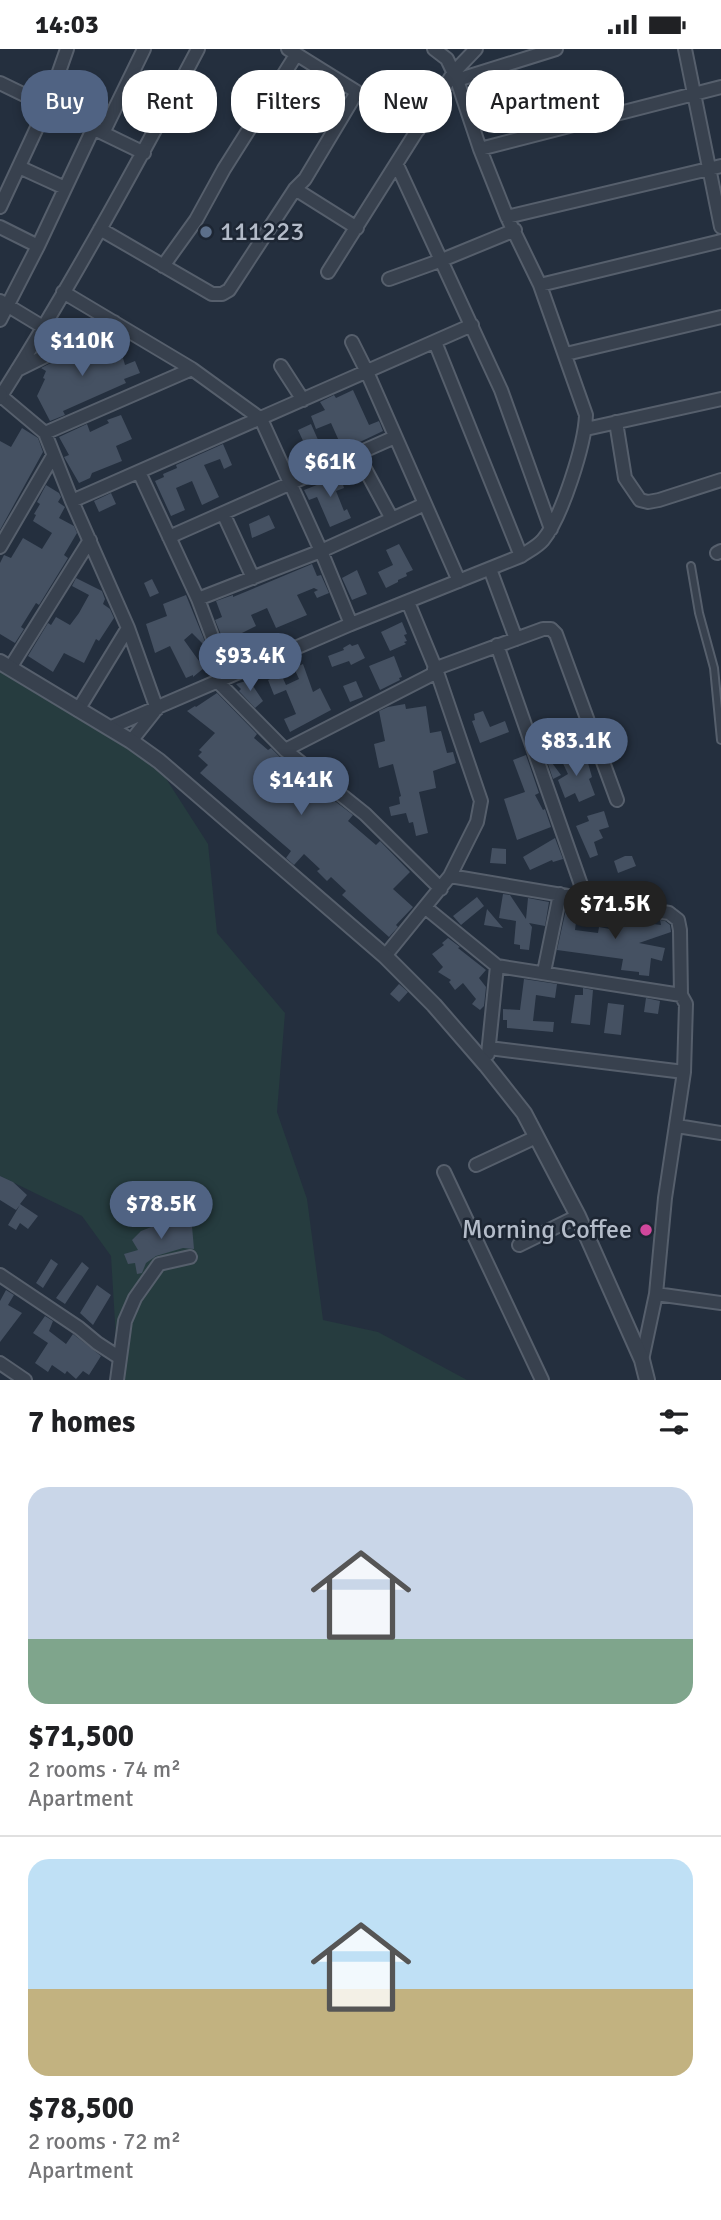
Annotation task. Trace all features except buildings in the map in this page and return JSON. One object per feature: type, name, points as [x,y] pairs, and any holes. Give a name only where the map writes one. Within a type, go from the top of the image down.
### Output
[{"type":"street","points":[[60,70],[67,49]]},
{"type":"street","points":[[108,113],[144,49]]},
{"type":"street","points":[[157,709],[128,628],[72,502],[45,433],[0,396],[144,153],[198,49]]},
{"type":"street","points":[[109,728],[351,624],[521,557],[541,542],[561,509],[586,429],[586,415],[540,285],[507,217],[455,76],[447,59],[434,49]]},
{"type":"street","points":[[452,80],[476,49]]},
{"type":"street","points":[[455,76],[556,49]]},
{"type":"street","points":[[685,49],[693,94],[715,168],[721,227]]},
{"type":"street","points":[[100,229],[163,266],[212,294],[222,294],[229,290],[295,189],[305,179],[357,92],[292,52],[196,220],[163,266]]},
{"type":"street","points":[[0,83],[21,93]]},
{"type":"street","points":[[480,149],[721,87]]},
{"type":"street","points":[[0,207],[3,193],[35,133]]},
{"type":"street","points":[[0,320],[4,303],[38,246],[65,188],[97,133]]},
{"type":"street","points":[[102,133],[144,153]]},
{"type":"street","points":[[328,272],[416,133]]},
{"type":"street","points":[[397,165],[501,390],[551,529]]},
{"type":"street","points":[[19,167],[65,188]]},
{"type":"street","points":[[507,217],[715,168]]},
{"type":"street","points":[[295,189],[357,227]]},
{"type":"street","points":[[0,226],[38,246]]},
{"type":"street","points":[[389,279],[515,230]]},
{"type":"street","points":[[540,285],[721,241]]},
{"type":"street","points":[[63,292],[192,369],[261,419],[351,624]]},
{"type":"street","points":[[4,303],[43,327]]},
{"type":"street","points":[[566,353],[721,317]]},
{"type":"street","points":[[17,371],[114,322]]},
{"type":"street","points":[[72,502],[472,325]]},
{"type":"street","points":[[352,342],[459,581]]},
{"type":"street","points":[[435,342],[521,557]]},
{"type":"street","points":[[281,366],[303,400]]},
{"type":"street","points":[[45,433],[192,369]]},
{"type":"street","points":[[586,429],[721,399]]},
{"type":"street","points":[[616,422],[625,478],[640,500],[659,500],[721,480]]},
{"type":"street","points":[[169,537],[396,437]]},
{"type":"street","points":[[357,454],[392,519]]},
{"type":"street","points":[[0,547],[53,456]]},
{"type":"street","points":[[139,472],[198,599],[222,678],[285,750],[365,814],[441,890]]},
{"type":"street","points":[[198,599],[321,551],[425,503]]},
{"type":"street","points":[[223,513],[253,577]]},
{"type":"street","points":[[90,540],[5,665],[131,741],[159,761],[385,957],[434,1005],[524,1113],[578,1216],[642,1360],[647,1380]]},
{"type":"street","points":[[490,569],[516,639]]},
{"type":"street","points":[[385,957],[450,876],[477,822],[481,801],[436,670],[408,602]]},
{"type":"street","points":[[78,710],[128,628]]},
{"type":"street","points":[[285,750],[436,670],[497,645],[543,629],[551,629],[556,634],[617,800]]},
{"type":"street","points":[[497,645],[586,899]]},
{"type":"street","points":[[131,741],[157,709]]},
{"type":"street","points":[[450,876],[668,913],[678,920],[681,995],[686,1004],[684,1072],[665,1198],[656,1294],[642,1360]]},
{"type":"street","points":[[544,972],[559,894]]},
{"type":"street","points":[[426,908],[497,966],[681,995]]},
{"type":"street","points":[[486,1065],[497,966]]},
{"type":"street","points":[[489,1048],[684,1072]]},
{"type":"street","points":[[677,1126],[721,1133]]},
{"type":"street","points":[[476,1165],[536,1137]]},
{"type":"street","points":[[444,1172],[542,1380]]},
{"type":"street","points":[[519,1245],[578,1216]]},
{"type":"street","points":[[117,1380],[125,1321],[135,1298],[159,1264],[190,1257]]},
{"type":"street","points":[[0,1275],[120,1358]]},
{"type":"street","points":[[656,1294],[721,1303]]},
{"type":"street","points":[[0,1363],[25,1380]]},
{"type":"lane","points":[[691,566],[699,613],[714,668],[721,740]]},
{"type":"green space","points":[[0,653],[147,749],[208,844],[217,933],[285,1013],[277,1112],[307,1199],[323,1320],[378,1332],[467,1380],[124,1380],[117,1355],[111,1256],[82,1216],[0,1176]]},
{"type":"place","name":"111223","points":[[206,232]]},
{"type":"place","name":"Morning Coffee","points":[[646,1230]]}]
